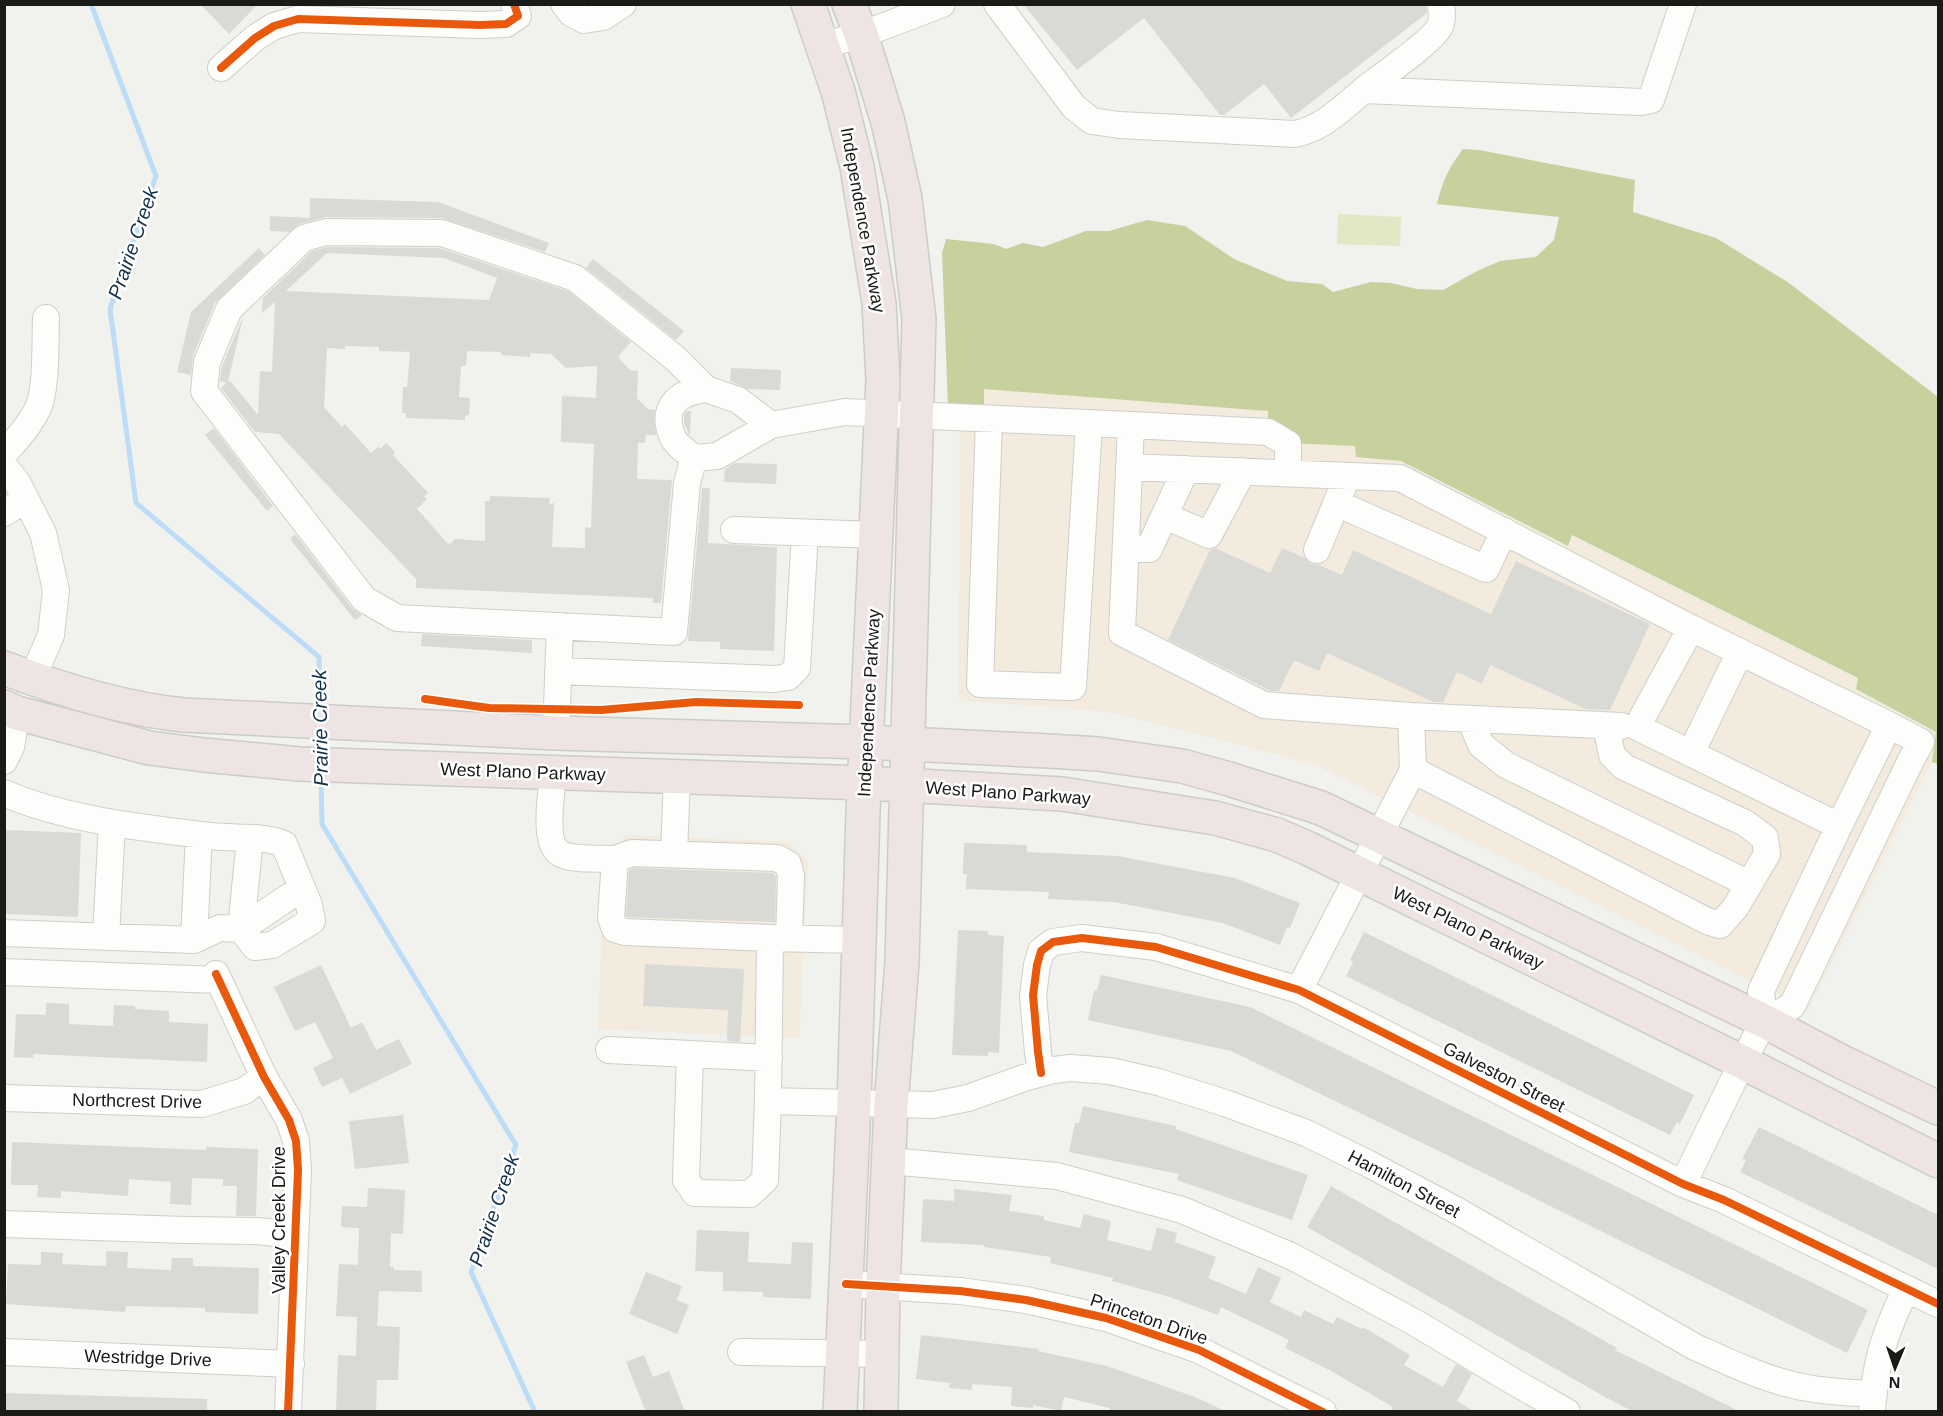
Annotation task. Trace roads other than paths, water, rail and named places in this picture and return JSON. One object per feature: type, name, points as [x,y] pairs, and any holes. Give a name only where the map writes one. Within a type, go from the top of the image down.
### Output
[{"type":"main road","name":"Independence Parkway","points":[[808,4],[838,91],[857,166],[879,303],[883,380],[878,535],[864,783],[854,1104],[840,1412]]},
{"type":"main road","points":[[855,19],[888,122],[904,199],[919,320],[902,962],[902,1105],[889,1161],[881,1411]]},
{"type":"main road","points":[[11,710],[18,673],[128,707],[156,712],[556,733],[909,744],[1098,754],[1182,766],[1321,808],[1938,1108]]},
{"type":"main road","name":"West Plano Parkway","points":[[11,710],[149,748],[300,764],[864,783],[1062,794],[1205,816],[1277,835],[1354,882],[1738,1071],[1938,1161]]},
{"type":"main road","points":[[508,771],[539,754],[556,733]]},
{"type":"main road","points":[[553,773],[566,758],[607,734]]},
{"type":"street","points":[[220,68],[255,38],[274,26],[298,19],[506,24],[518,15],[514,4]]},
{"type":"street","points":[[564,4],[571,13],[584,20],[603,17],[623,4]]},
{"type":"street","points":[[824,46],[855,19],[942,4]]},
{"type":"street","points":[[997,4],[1074,107],[1092,121],[1119,125],[1295,134],[1312,131],[1331,118],[1428,40],[1439,27],[1443,16],[1441,4]]},
{"type":"street","points":[[1364,90],[1641,102],[1651,100],[1683,4]]},
{"type":"street","points":[[694,458],[687,483],[674,632],[397,618],[364,599],[204,391],[207,362],[230,309],[304,238],[327,232],[442,233],[575,278],[676,359],[706,389],[738,400],[771,425]]},
{"type":"street","points":[[4,454],[27,426],[39,406],[44,374],[46,318]]},
{"type":"street","points":[[706,389],[690,391],[677,399],[672,406],[669,422],[674,440],[694,458],[717,456],[771,425],[845,412],[1268,432],[1288,444],[1288,473]]},
{"type":"street","points":[[737,444],[746,420],[738,400]]},
{"type":"street","points":[[989,420],[980,684],[1026,686],[1073,687],[1089,424]]},
{"type":"street","points":[[1131,425],[1122,633],[1264,705],[1411,717],[1637,727],[1839,826]]},
{"type":"street","points":[[4,466],[17,482],[44,533],[56,590],[51,635],[18,673]]},
{"type":"street","points":[[1129,467],[1400,478],[1691,628],[1921,742],[1792,1006],[1764,1022],[1683,1184]]},
{"type":"street","points":[[1126,548],[1149,549],[1186,469]]},
{"type":"street","points":[[1166,516],[1209,535],[1243,471]]},
{"type":"street","points":[[1317,550],[1347,475]]},
{"type":"street","points":[[4,513],[26,500]]},
{"type":"street","points":[[1336,503],[1486,569],[1504,531]]},
{"type":"street","points":[[734,530],[878,535]]},
{"type":"street","points":[[558,671],[774,679],[789,677],[797,668],[805,533]]},
{"type":"street","points":[[556,733],[560,626]]},
{"type":"street","points":[[1637,727],[1691,628]]},
{"type":"street","points":[[1691,753],[1740,652]]},
{"type":"street","points":[[4,761],[11,747],[11,710]]},
{"type":"street","points":[[1299,990],[1413,770],[1411,717]]},
{"type":"street","points":[[1470,719],[1481,745],[1506,765],[1749,884]]},
{"type":"street","points":[[1764,1022],[1761,991],[1889,725]]},
{"type":"street","points":[[1413,770],[1707,921],[1720,925],[1735,908],[1767,854],[1765,838],[1745,824],[1624,767],[1612,755],[1607,741],[1606,726]]},
{"type":"street","points":[[553,773],[550,840],[558,852],[573,857],[615,859],[632,853],[777,858],[788,864],[791,876],[780,938],[769,1058],[765,1180],[750,1194],[695,1193],[686,1180],[690,1054]]},
{"type":"street","points":[[674,854],[676,777]]},
{"type":"street","points":[[4,793],[28,804],[112,823],[199,835],[269,838],[284,844],[302,888],[312,921],[272,945],[255,947],[241,929],[250,838]]},
{"type":"street","points":[[106,937],[112,823]]},
{"type":"street","points":[[194,940],[199,835]]},
{"type":"street","points":[[615,859],[611,918],[615,929],[625,932],[858,940]]},
{"type":"street","points":[[4,933],[194,940],[220,928],[241,929]]},
{"type":"street","name":"Galveston Street","points":[[1041,1073],[1033,995],[1041,951],[1053,942],[1082,938],[1156,947],[1299,990],[1683,1184],[1724,1200],[1938,1304]]},
{"type":"street","name":"Valley Creek Drive","points":[[4,972],[217,977],[264,1077],[289,1120],[296,1141],[298,1170],[288,1412]]},
{"type":"street","points":[[609,1050],[769,1058]]},
{"type":"street","name":"Hamilton Street","points":[[768,1101],[933,1105],[968,1098],[1041,1073],[1071,1068],[1110,1071],[1158,1082],[1225,1103],[1306,1133],[1454,1209],[1695,1347],[1771,1379],[1873,1403]]},
{"type":"street","name":"Northcrest Drive","points":[[4,1098],[202,1104],[244,1091],[264,1077]]},
{"type":"street","points":[[889,1161],[1057,1176],[1182,1210],[1291,1256],[1414,1322],[1567,1412]]},
{"type":"street","points":[[4,1224],[257,1231],[296,1235]]},
{"type":"street","name":"Princeton Drive","points":[[846,1284],[960,1290],[1015,1298],[1106,1318],[1199,1350],[1323,1412]]},
{"type":"street","points":[[1873,1403],[1875,1374],[1882,1345],[1906,1289]]},
{"type":"street","name":"Westridge Drive","points":[[4,1352],[291,1364]]},
{"type":"street","points":[[741,1352],[883,1354]]},
{"type":"waterway","name":"Prairie Creek","points":[[91,4],[156,176],[110,309],[136,503],[319,657],[320,712]]},
{"type":"waterway","name":"Prairie Creek","points":[[320,733],[321,754]]},
{"type":"waterway","name":"Prairie Creek","points":[[321,775],[322,824],[516,1145],[471,1272],[535,1412]]}]
